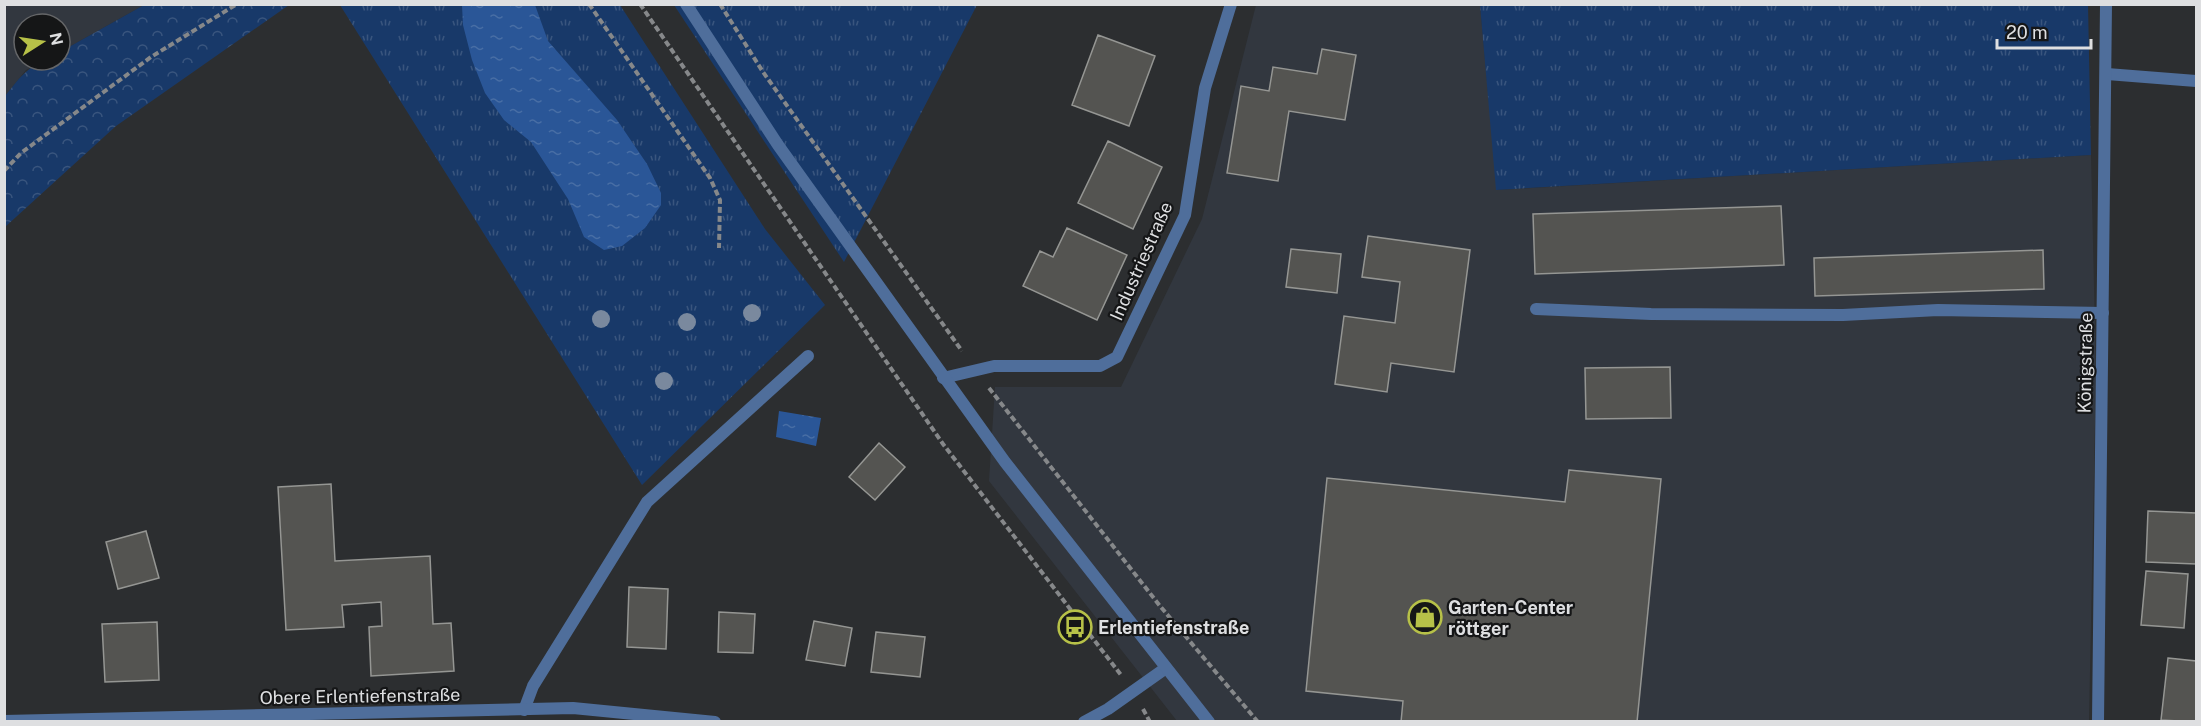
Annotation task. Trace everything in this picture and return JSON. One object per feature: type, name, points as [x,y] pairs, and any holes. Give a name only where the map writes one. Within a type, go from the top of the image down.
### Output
[{"type":"street","points":[[686,4],[778,145],[943,378],[1005,462],[1209,722]]},
{"type":"street","name":"Industriestraße","points":[[943,378],[994,366],[1100,366],[1118,357],[1185,215],[1205,88],[1231,4]]},
{"type":"street","name":"Königstraße","points":[[2098,722],[2106,4]]},
{"type":"street","points":[[2106,74],[2196,81]]},
{"type":"street","points":[[1536,309],[1651,314],[1844,315],[1938,310],[2103,313]]},
{"type":"street","points":[[524,710],[533,686],[647,502],[808,356]]},
{"type":"street","points":[[1084,722],[1134,692],[1166,668]]},
{"type":"street","name":"Obere Erlentiefenstraße","points":[[4,720],[573,708],[715,722]]},
{"type":"path","points":[[4,171],[21,153],[151,57],[237,4]]},
{"type":"path","points":[[589,4],[710,178],[720,200],[719,248]]},
{"type":"path","points":[[640,4],[943,444],[1134,692]]},
{"type":"shaded area","points":[[5,5],[144,5],[72,45],[72,12],[12,12],[12,72],[24,72],[5,96]]},
{"type":"shaded area","points":[[1256,5],[1480,5],[1497,190],[2091,155],[2096,375],[2089,721],[1177,721],[989,481],[995,387],[1121,387],[1202,219]]},
{"type":"green space","points":[[144,5],[289,5],[116,126],[5,227],[5,96],[26,72],[72,72],[72,45]]},
{"type":"green space","points":[[340,5],[620,5],[765,229],[825,305],[642,485]]},
{"type":"green space","points":[[674,5],[977,5],[844,262]]},
{"type":"green space","points":[[1480,5],[2088,5],[2091,155],[1496,190]]},
{"type":"water","points":[[462,5],[535,5],[548,41],[617,120],[647,164],[661,193],[661,205],[645,228],[622,246],[604,250],[584,237],[568,199],[531,142],[504,120],[485,93],[472,60],[463,25]]},
{"type":"water","points":[[779,411],[821,418],[816,446],[776,437]]},
{"type":"building","points":[[1098,35],[1155,56],[1129,126],[1072,105]]},
{"type":"building","points":[[1322,49],[1356,55],[1345,120],[1289,111],[1278,181],[1227,173],[1241,86],[1269,91],[1273,67],[1317,74]]},
{"type":"building","points":[[1108,141],[1162,167],[1133,229],[1078,203]]},
{"type":"building","points":[[1781,206],[1784,265],[1535,274],[1533,214]]},
{"type":"building","points":[[1067,228],[1127,255],[1097,320],[1023,286],[1040,251],[1053,257]]},
{"type":"building","points":[[1368,236],[1470,250],[1454,372],[1391,363],[1387,392],[1335,384],[1344,316],[1395,323],[1400,282],[1362,277]]},
{"type":"building","points":[[1291,249],[1341,254],[1337,293],[1286,287]]},
{"type":"building","points":[[2043,250],[2044,289],[1815,296],[1814,258]]},
{"type":"building","points":[[1670,367],[1671,418],[1586,419],[1585,368]]},
{"type":"building","points":[[879,443],[905,467],[875,500],[849,477]]},
{"type":"building","points":[[1569,470],[1661,479],[1637,722],[1401,722],[1403,701],[1306,691],[1327,478],[1565,502]]},
{"type":"building","points":[[331,484],[335,561],[430,556],[433,624],[451,623],[454,671],[371,676],[369,627],[382,626],[381,602],[342,605],[344,627],[286,630],[278,487]]},
{"type":"building","points":[[2148,511],[2196,513],[2196,564],[2146,562]]},
{"type":"building","points":[[146,531],[159,578],[118,589],[106,542]]},
{"type":"building","points":[[2146,571],[2188,574],[2184,628],[2141,625]]},
{"type":"building","points":[[629,587],[668,589],[666,649],[627,647]]},
{"type":"building","points":[[719,612],[755,614],[753,653],[718,652]]},
{"type":"building","points":[[814,621],[852,628],[845,666],[806,660]]},
{"type":"building","points":[[157,622],[159,680],[105,682],[102,624]]},
{"type":"building","points":[[876,632],[925,637],[920,677],[871,672]]},
{"type":"building","points":[[2168,658],[2196,661],[2196,722],[2161,720]]},
{"type":"place","name":"Garten-Center röttger","points":[[1425,617]]},
{"type":"place","name":"Erlentiefenstraße","points":[[1075,627]]}]
